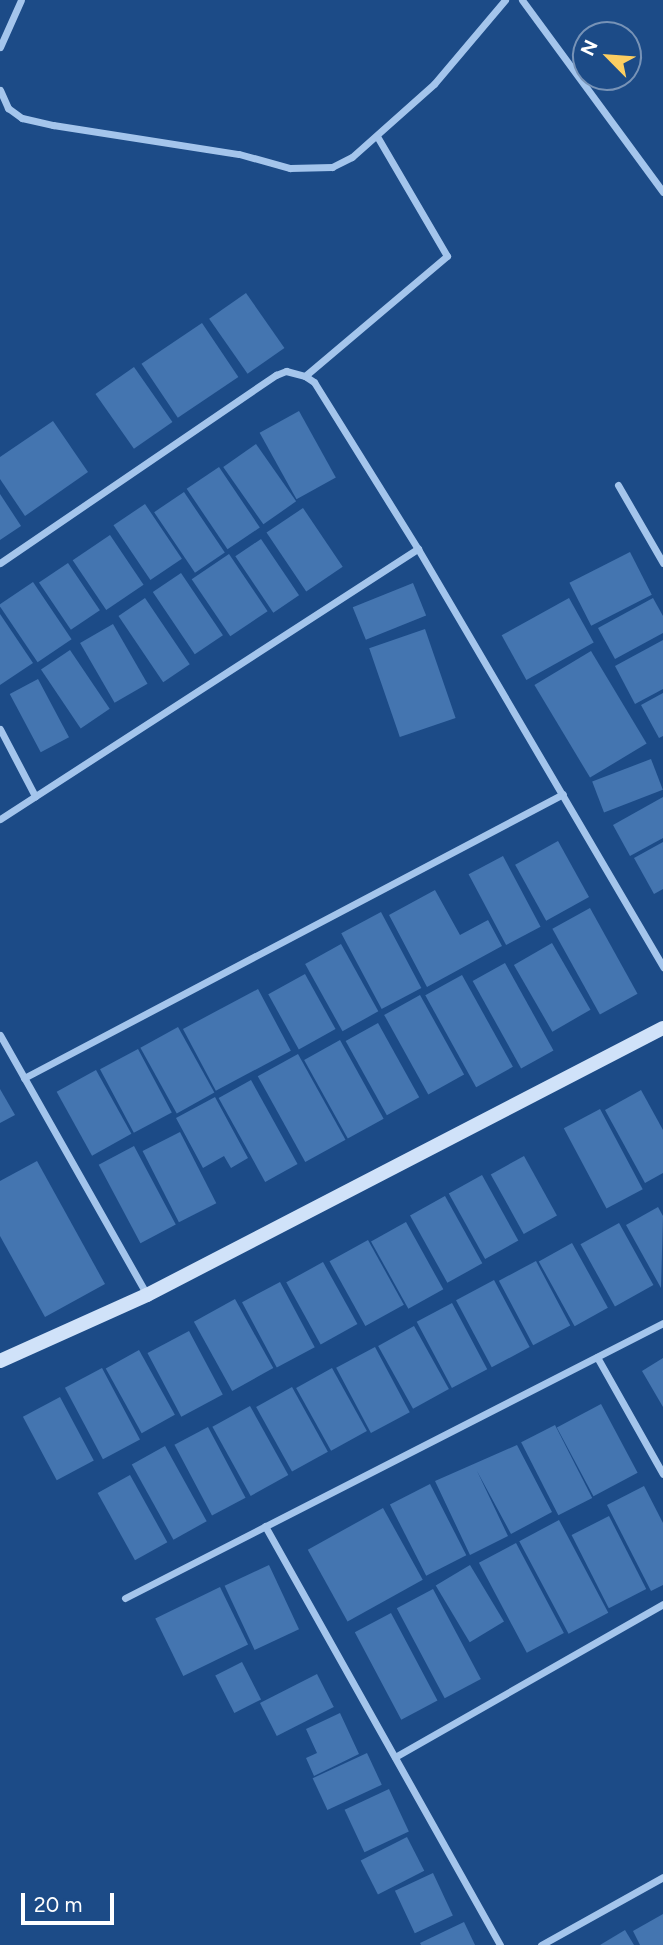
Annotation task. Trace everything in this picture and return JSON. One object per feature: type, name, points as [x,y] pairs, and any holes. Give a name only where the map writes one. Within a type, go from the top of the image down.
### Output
[{"type":"street","points":[[0,47],[21,0]]},
{"type":"street","points":[[0,90],[8,108],[22,118],[239,154],[290,169],[332,167],[377,136],[434,84],[505,0]]},
{"type":"street","points":[[522,0],[663,192]]},
{"type":"street","points":[[305,376],[447,256],[377,136]]},
{"type":"street","points":[[0,563],[276,375],[286,371],[305,376],[314,382],[418,549],[663,967]]},
{"type":"street","points":[[618,485],[663,563]]},
{"type":"street","points":[[0,819],[418,549]]},
{"type":"street","points":[[0,729],[36,796]]},
{"type":"street","points":[[24,1078],[563,794]]},
{"type":"street","points":[[1,1360],[147,1295],[663,1028]]},
{"type":"street","points":[[0,1035],[147,1295]]},
{"type":"street","points":[[125,1598],[663,1323]]},
{"type":"street","points":[[597,1357],[663,1474]]},
{"type":"street","points":[[265,1526],[500,1945]]},
{"type":"street","points":[[395,1757],[663,1604]]},
{"type":"street","points":[[541,1945],[663,1877]]},
{"type":"building","points":[[246,293],[284,348],[248,374],[209,319]]},
{"type":"building","points":[[202,323],[238,377],[178,418],[141,364]]},
{"type":"building","points":[[134,367],[172,422],[134,449],[95,394]]},
{"type":"building","points":[[299,411],[336,477],[296,499],[260,433]]},
{"type":"building","points":[[53,421],[88,472],[25,516],[0,479],[0,457]]},
{"type":"building","points":[[256,444],[296,501],[263,524],[223,467]]},
{"type":"building","points":[[219,467],[260,528],[227,549],[187,489]]},
{"type":"building","points":[[184,492],[225,553],[195,573],[154,512]]},
{"type":"building","points":[[0,494],[21,526],[0,540]]},
{"type":"building","points":[[145,504],[182,559],[150,580],[113,525]]},
{"type":"building","points":[[303,508],[343,567],[306,591],[267,533]]},
{"type":"building","points":[[110,535],[144,585],[106,610],[73,560]]},
{"type":"building","points":[[261,539],[299,595],[273,613],[235,556]]},
{"type":"building","points":[[630,552],[652,595],[591,626],[569,583]]},
{"type":"building","points":[[229,554],[268,611],[230,636],[192,579]]},
{"type":"building","points":[[68,563],[100,610],[71,630],[39,583]]},
{"type":"building","points":[[181,573],[223,635],[195,654],[153,592]]},
{"type":"building","points":[[33,582],[72,639],[38,662],[0,606]]},
{"type":"building","points":[[413,583],[426,615],[366,640],[353,607]]},
{"type":"building","points":[[145,598],[190,664],[163,682],[118,616]]},
{"type":"building","points":[[569,598],[594,643],[526,680],[502,635]]},
{"type":"building","points":[[653,598],[663,616],[663,633],[615,659],[598,628]]},
{"type":"building","points":[[0,614],[33,663],[0,685]]},
{"type":"building","points":[[113,624],[148,684],[115,703],[80,643]]},
{"type":"building","points":[[425,629],[456,718],[400,737],[369,648]]},
{"type":"building","points":[[663,640],[663,689],[635,704],[615,666]]},
{"type":"building","points":[[70,650],[110,709],[81,728],[41,670]]},
{"type":"building","points":[[591,651],[647,744],[590,778],[534,685]]},
{"type":"building","points":[[38,679],[69,737],[41,752],[10,694]]},
{"type":"building","points":[[663,693],[663,736],[659,738],[641,705]]},
{"type":"building","points":[[651,759],[663,790],[604,812],[592,782]]},
{"type":"building","points":[[663,797],[663,838],[630,856],[613,825]]},
{"type":"building","points":[[558,841],[589,897],[546,921],[515,865]]},
{"type":"building","points":[[663,842],[663,889],[654,894],[634,858]]},
{"type":"building","points":[[503,856],[541,927],[506,945],[469,874]]},
{"type":"building","points":[[435,890],[460,935],[488,920],[502,946],[427,987],[389,915]]},
{"type":"building","points":[[590,908],[638,994],[600,1015],[552,929]]},
{"type":"building","points":[[381,912],[421,988],[382,1009],[341,933]]},
{"type":"building","points":[[552,943],[590,1010],[552,1032],[514,965]]},
{"type":"building","points":[[341,944],[378,1011],[342,1031],[305,964]]},
{"type":"building","points":[[505,963],[553,1050],[521,1068],[473,981]]},
{"type":"building","points":[[305,974],[336,1029],[299,1049],[268,994]]},
{"type":"building","points":[[462,975],[513,1067],[476,1087],[425,995]]},
{"type":"building","points":[[258,989],[291,1051],[216,1091],[183,1029]]},
{"type":"building","points":[[420,995],[464,1075],[428,1094],[384,1015]]},
{"type":"building","points":[[378,1023],[419,1097],[387,1115],[346,1041]]},
{"type":"building","points":[[178,1027],[214,1093],[177,1113],[140,1048]]},
{"type":"building","points":[[340,1040],[384,1119],[348,1139],[304,1060]]},
{"type":"building","points":[[138,1049],[172,1113],[134,1133],[100,1069]]},
{"type":"building","points":[[298,1054],[346,1140],[305,1162],[258,1076]]},
{"type":"building","points":[[96,1070],[131,1134],[92,1156],[57,1092]]},
{"type":"building","points":[[251,1080],[298,1164],[265,1182],[219,1098]]},
{"type":"building","points":[[0,1089],[15,1115],[0,1123]]},
{"type":"building","points":[[641,1090],[663,1130],[663,1173],[645,1183],[605,1110]]},
{"type":"building","points":[[215,1097],[248,1158],[231,1168],[224,1156],[203,1168],[176,1118]]},
{"type":"building","points":[[600,1109],[643,1189],[607,1209],[564,1128]]},
{"type":"building","points":[[180,1132],[216,1203],[179,1222],[143,1151]]},
{"type":"building","points":[[134,1146],[176,1225],[140,1243],[99,1165]]},
{"type":"building","points":[[524,1156],[557,1215],[524,1234],[491,1174]]},
{"type":"building","points":[[37,1161],[105,1284],[45,1317],[0,1236],[0,1181]]},
{"type":"building","points":[[482,1175],[518,1241],[485,1259],[449,1193]]},
{"type":"building","points":[[445,1196],[482,1263],[447,1283],[410,1215]]},
{"type":"building","points":[[658,1207],[663,1216],[661,1288],[626,1225]]},
{"type":"building","points":[[406,1222],[443,1289],[408,1309],[371,1241]]},
{"type":"building","points":[[619,1223],[653,1285],[615,1306],[581,1244]]},
{"type":"building","points":[[368,1240],[404,1305],[365,1326],[330,1261]]},
{"type":"building","points":[[572,1243],[608,1308],[575,1326],[539,1261]]},
{"type":"building","points":[[536,1261],[570,1325],[533,1345],[499,1281]]},
{"type":"building","points":[[323,1262],[357,1324],[321,1344],[286,1282]]},
{"type":"building","points":[[494,1280],[530,1347],[492,1367],[456,1300]]},
{"type":"building","points":[[280,1282],[315,1347],[277,1368],[242,1302]]},
{"type":"building","points":[[235,1299],[273,1368],[232,1391],[194,1322]]},
{"type":"building","points":[[452,1303],[487,1369],[452,1388],[417,1322]]},
{"type":"building","points":[[414,1326],[449,1389],[413,1409],[378,1346]]},
{"type":"building","points":[[189,1331],[223,1395],[181,1417],[148,1353]]},
{"type":"building","points":[[375,1347],[410,1412],[371,1433],[336,1368]]},
{"type":"building","points":[[139,1350],[175,1415],[142,1433],[106,1368]]},
{"type":"building","points":[[663,1358],[663,1407],[642,1371]]},
{"type":"building","points":[[102,1368],[140,1440],[103,1459],[65,1388]]},
{"type":"building","points":[[332,1368],[367,1431],[331,1451],[296,1388]]},
{"type":"building","points":[[292,1387],[328,1452],[292,1472],[256,1407]]},
{"type":"building","points":[[60,1397],[94,1461],[57,1480],[23,1417]]},
{"type":"building","points":[[601,1404],[638,1473],[593,1496],[557,1427]]},
{"type":"building","points":[[250,1406],[288,1475],[251,1496],[212,1427]]},
{"type":"building","points":[[555,1425],[592,1498],[558,1515],[521,1442]]},
{"type":"building","points":[[208,1427],[246,1498],[212,1515],[174,1445]]},
{"type":"building","points":[[517,1445],[552,1512],[511,1534],[477,1471],[508,1536],[470,1555],[435,1481]]},
{"type":"building","points":[[165,1446],[207,1521],[173,1540],[132,1464]]},
{"type":"building","points":[[130,1475],[167,1542],[135,1560],[98,1493]]},
{"type":"building","points":[[430,1484],[466,1555],[426,1576],[390,1504]]},
{"type":"building","points":[[644,1486],[663,1523],[663,1585],[651,1591],[607,1505]]},
{"type":"building","points":[[383,1508],[423,1580],[348,1621],[308,1550]]},
{"type":"building","points":[[609,1516],[646,1589],[609,1608],[572,1535]]},
{"type":"building","points":[[559,1520],[608,1613],[569,1634],[519,1541]]},
{"type":"building","points":[[516,1543],[564,1633],[527,1653],[479,1563]]},
{"type":"building","points":[[269,1565],[299,1629],[255,1650],[225,1586]]},
{"type":"building","points":[[470,1565],[504,1622],[470,1642],[436,1586]]},
{"type":"building","points":[[220,1587],[248,1645],[183,1676],[155,1619]]},
{"type":"building","points":[[433,1589],[481,1679],[445,1698],[397,1608]]},
{"type":"building","points":[[391,1613],[437,1700],[401,1720],[355,1632]]},
{"type":"building","points":[[242,1662],[261,1699],[234,1713],[215,1676]]},
{"type":"building","points":[[317,1674],[334,1707],[277,1736],[260,1703]]},
{"type":"building","points":[[340,1713],[359,1754],[314,1776],[306,1758],[317,1753],[306,1729]]},
{"type":"building","points":[[367,1753],[382,1785],[327,1810],[313,1778]]},
{"type":"building","points":[[389,1789],[409,1832],[364,1852],[345,1810]]},
{"type":"building","points":[[407,1837],[424,1871],[378,1894],[361,1861]]},
{"type":"building","points":[[433,1873],[453,1916],[415,1933],[395,1891]]},
{"type":"building","points":[[663,1914],[663,1945],[640,1945],[633,1931]]},
{"type":"building","points":[[464,1922],[475,1945],[421,1945],[420,1943]]},
{"type":"building","points":[[625,1930],[634,1945],[600,1945]]}]
